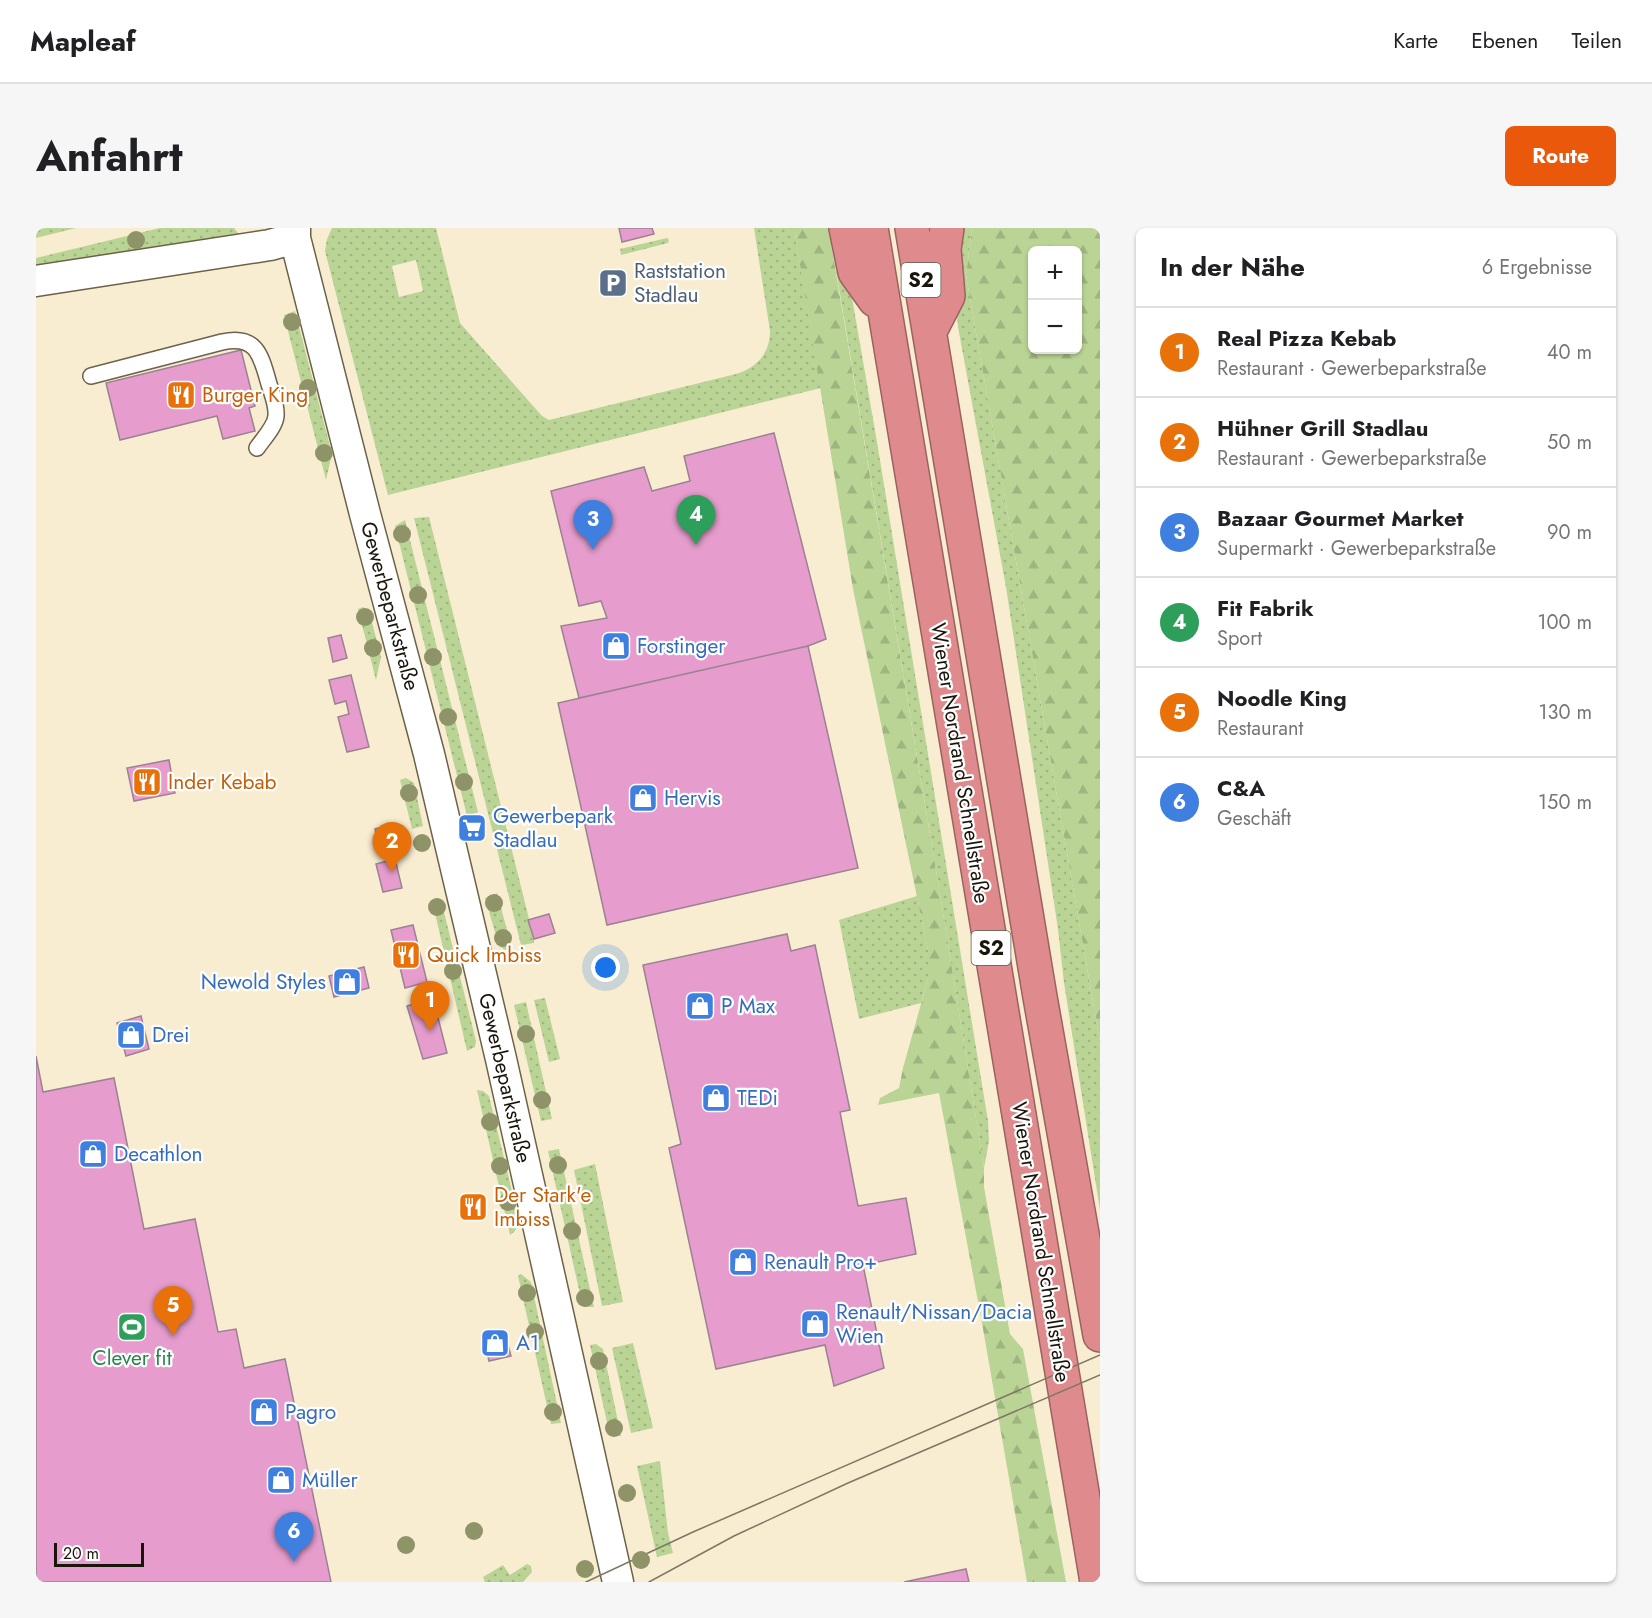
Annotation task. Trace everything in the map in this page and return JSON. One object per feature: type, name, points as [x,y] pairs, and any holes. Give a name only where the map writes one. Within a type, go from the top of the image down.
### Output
[{"type":"highway","points":[[846,228],[855,272],[885,314]]},
{"type":"highway","name":"Wiener Nordrand Schnellstraße","points":[[871,228],[1097,1582]]},
{"type":"highway","name":"Wiener Nordrand Schnellstraße","points":[[912,228],[1042,1009],[1100,1335]]},
{"type":"highway","points":[[930,331],[948,296],[944,249],[947,228]]},
{"type":"street","points":[[36,281],[270,245],[295,233]]},
{"type":"street","name":"Gewerbeparkstraße","points":[[295,233],[365,514],[431,764],[512,1106],[618,1582]]},
{"type":"lane","points":[[91,376],[222,342],[236,339],[246,342],[255,348],[262,360],[274,400],[276,416],[257,448]]},
{"type":"green space","points":[[36,228],[76,228],[36,238]]},
{"type":"green space","points":[[160,228],[234,228],[241,237],[36,271],[36,258]]},
{"type":"green space","points":[[332,228],[436,228],[460,323],[542,416],[549,420],[736,374],[756,364],[768,346],[770,331],[754,228],[794,228],[821,388],[388,495],[325,251]],"holes":[[[416,260],[423,291],[399,297],[392,266]]]},
{"type":"green space","points":[[794,228],[829,228],[940,894],[984,1168],[984,1187],[1010,1334],[1023,1349],[1066,1582],[1027,1582],[939,1093],[878,1105],[880,1098],[899,1088],[928,979],[928,950],[853,589]]},
{"type":"green space","points":[[829,228],[840,228],[877,442],[988,1121],[989,1141],[984,1168],[940,894]]},
{"type":"green space","points":[[957,228],[972,228],[966,275],[1100,1042],[1100,1210],[1006,587],[958,327],[954,284]]},
{"type":"green space","points":[[972,228],[1100,228],[1100,1042],[966,275]]},
{"type":"green space","points":[[667,238],[668,243],[621,255],[620,249]]},
{"type":"green space","points":[[295,311],[332,454],[326,480],[284,315]]},
{"type":"green space","points":[[429,517],[534,943],[521,945],[414,518]]},
{"type":"green space","points":[[405,520],[478,812],[467,816],[395,526]]},
{"type":"green space","points":[[363,607],[369,611],[381,657],[376,680],[358,609]]},
{"type":"green space","points":[[406,778],[414,783],[423,826],[412,829],[400,780]]},
{"type":"green space","points":[[497,893],[512,948],[505,950],[499,946],[485,898]]},
{"type":"green space","points":[[917,896],[928,950],[928,979],[921,1003],[859,1019],[839,920]]},
{"type":"green space","points":[[441,900],[476,1041],[475,1047],[467,1051],[434,909],[436,901]]},
{"type":"green space","points":[[545,998],[560,1059],[549,1062],[534,1000]]},
{"type":"green space","points":[[526,1002],[552,1119],[541,1121],[514,1005]]},
{"type":"green space","points":[[477,1090],[489,1096],[519,1220],[515,1231],[510,1235]]},
{"type":"green space","points":[[559,1149],[594,1307],[585,1307],[582,1303],[548,1151]]},
{"type":"green space","points":[[595,1164],[623,1302],[602,1306],[574,1170]]},
{"type":"green space","points":[[521,1274],[531,1282],[561,1423],[551,1424],[518,1276]]},
{"type":"green space","points":[[633,1343],[653,1428],[631,1433],[612,1348]]},
{"type":"green space","points":[[596,1344],[603,1349],[621,1436],[610,1436],[590,1345]]},
{"type":"green space","points":[[660,1461],[668,1533],[673,1553],[657,1557],[637,1466]]},
{"type":"green space","points":[[527,1564],[531,1566],[532,1572],[523,1582],[485,1582],[483,1577],[503,1565],[510,1575]]},
{"type":"building","points":[[619,228],[652,228],[654,234],[622,242]]},
{"type":"building","name":"Burger King","points":[[241,350],[255,406],[249,408],[255,431],[223,439],[217,416],[120,440],[106,383]]},
{"type":"building","points":[[774,433],[826,639],[808,646],[579,698],[561,626],[607,618],[601,601],[579,606],[551,491],[644,467],[652,491],[690,481],[684,456]]},
{"type":"building","points":[[341,635],[347,658],[333,662],[328,638]]},
{"type":"building","points":[[808,646],[858,868],[607,925],[558,703]]},
{"type":"building","points":[[351,675],[369,747],[347,752],[338,717],[349,714],[346,701],[335,704],[329,680]]},
{"type":"building","points":[[169,760],[175,793],[134,801],[127,768]]},
{"type":"building","points":[[388,825],[394,847],[380,851],[375,829]]},
{"type":"building","points":[[395,859],[402,888],[383,892],[376,864]]},
{"type":"building","points":[[549,914],[555,933],[534,939],[528,920]]},
{"type":"building","points":[[413,925],[427,982],[405,988],[391,930]]},
{"type":"building","points":[[787,934],[791,951],[815,945],[850,1110],[840,1112],[858,1206],[906,1198],[916,1254],[863,1265],[884,1368],[834,1386],[825,1345],[716,1369],[669,1148],[681,1144],[643,965]]},
{"type":"building","points":[[364,967],[369,988],[334,997],[329,976]]},
{"type":"building","points":[[433,998],[447,1053],[423,1059],[407,1006]]},
{"type":"building","points":[[141,1016],[149,1049],[126,1056],[117,1023]]},
{"type":"building","points":[[36,1056],[43,1092],[114,1078],[144,1229],[195,1219],[218,1332],[236,1329],[244,1368],[285,1359],[331,1582],[36,1582]]},
{"type":"building","points":[[504,1330],[511,1356],[489,1361],[483,1334]]},
{"type":"building","points":[[966,1569],[969,1582],[904,1582]]},
{"type":"tram line","points":[[586,1582],[693,1532],[1100,1355]]},
{"type":"tram line","points":[[649,1582],[734,1536],[848,1483],[1100,1375]]},
{"type":"place","name":"Raststation Stadlau","points":[[613,283]]},
{"type":"place","name":"Burger King","points":[[181,395]]},
{"type":"place","name":"Fit Fabrik","points":[[696,545]]},
{"type":"place","name":"Bazaar Gourmet Market","points":[[593,550]]},
{"type":"place","name":"Forstinger","points":[[616,646]]},
{"type":"place","name":"Inder Kebab","points":[[147,782]]},
{"type":"place","name":"Hervis","points":[[643,798]]},
{"type":"place","name":"Gewerbepark Stadlau","points":[[472,828]]},
{"type":"place","name":"Hühner Grill Stadlau","points":[[392,872]]},
{"type":"place","name":"Quick Imbiss","points":[[406,955]]},
{"type":"place","name":"Newold Styles","points":[[347,982]]},
{"type":"place","name":"P Max","points":[[700,1006]]},
{"type":"place","name":"Real Pizza Kebab","points":[[430,1031]]},
{"type":"place","name":"Drei","points":[[131,1035]]},
{"type":"place","name":"TEDi","points":[[716,1098]]},
{"type":"place","name":"Decathlon","points":[[93,1154]]},
{"type":"place","name":"Der Stark'e Imbiss","points":[[473,1207]]},
{"type":"place","name":"Renault Pro+","points":[[743,1262]]},
{"type":"place","name":"Renault/Nissan/Dacia Wien","points":[[815,1324]]},
{"type":"place","name":"Clever fit","points":[[132,1327]]},
{"type":"place","name":"Noodle King","points":[[173,1336]]},
{"type":"place","name":"A1","points":[[495,1343]]},
{"type":"place","name":"Pagro","points":[[264,1412]]},
{"type":"place","name":"Müller","points":[[281,1480]]},
{"type":"place","name":"C&A","points":[[294,1562]]}]
